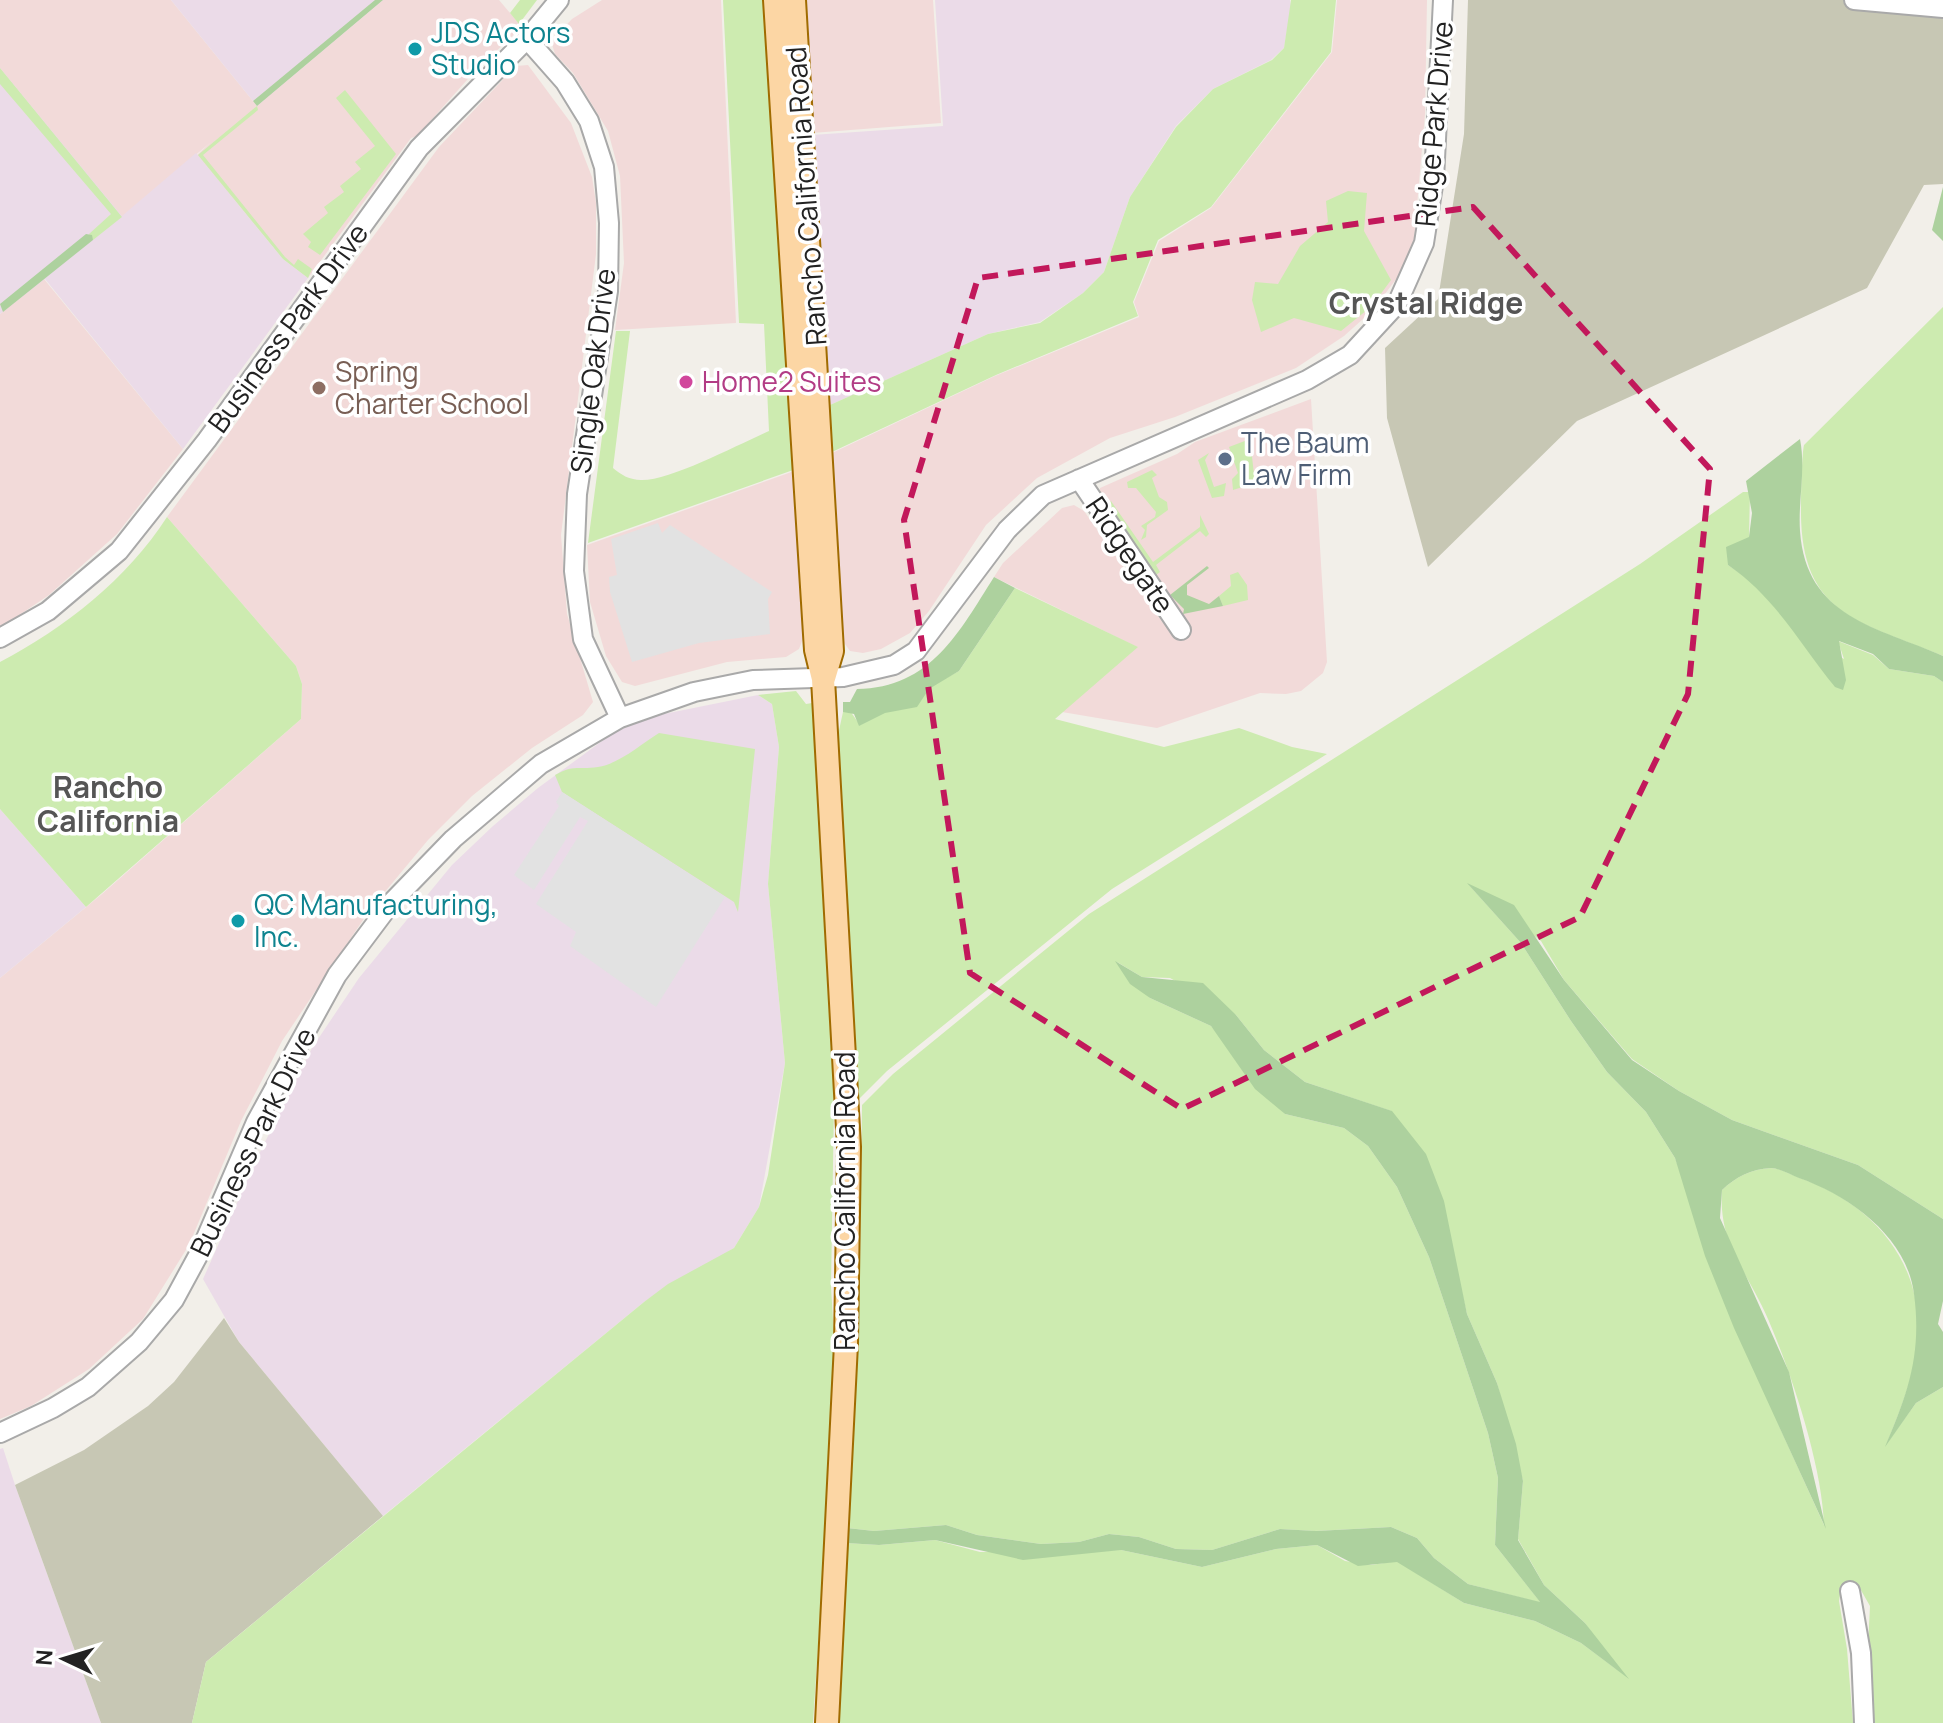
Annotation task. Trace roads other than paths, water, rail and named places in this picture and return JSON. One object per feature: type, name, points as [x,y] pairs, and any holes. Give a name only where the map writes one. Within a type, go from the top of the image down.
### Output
[{"type":"main road","name":"Rancho California Road","points":[[775,0],[816,650],[823,679],[849,1147],[846,1344],[827,1723]]},
{"type":"main road","name":"Rancho California Road","points":[[794,0],[832,651],[823,679]]},
{"type":"street","name":"Business Park Drive","points":[[0,638],[48,611],[119,551],[207,440],[419,148],[527,39],[559,0]]},
{"type":"street","name":"Ridge Park Drive","points":[[823,679],[873,673],[894,665],[916,651],[1007,530],[1043,495],[1307,380],[1350,355],[1397,304],[1424,243],[1430,205],[1443,0]]},
{"type":"street","points":[[1854,0],[1943,8]]},
{"type":"street","name":"Single Oak Drive","points":[[527,39],[565,82],[589,121],[604,167],[609,223],[608,291],[577,494],[574,571],[583,639],[620,718]]},
{"type":"street","name":"Ridgegate","points":[[1079,479],[1181,630]]},
{"type":"street","name":"Business Park Drive","points":[[0,1433],[88,1387],[139,1342],[174,1300],[200,1252],[256,1122],[337,975],[391,903],[453,839],[541,764],[620,718],[724,684],[823,679]]},
{"type":"street","points":[[1850,1591],[1861,1653],[1864,1723]]},
{"type":"place","name":"JDS Actors Studio","points":[[415,49]]},
{"type":"place","name":"Home2 Suites","points":[[686,382]]},
{"type":"place","name":"Spring Charter School","points":[[319,388]]},
{"type":"place","name":"The Baum Law Firm","points":[[1225,459]]},
{"type":"place","name":"QC Manufacturing, Inc.","points":[[238,921]]},
{"type":"district","name":"Crystal Ridge","points":[[1426,304]]},
{"type":"district","name":"Rancho California","points":[[108,805]]}]
